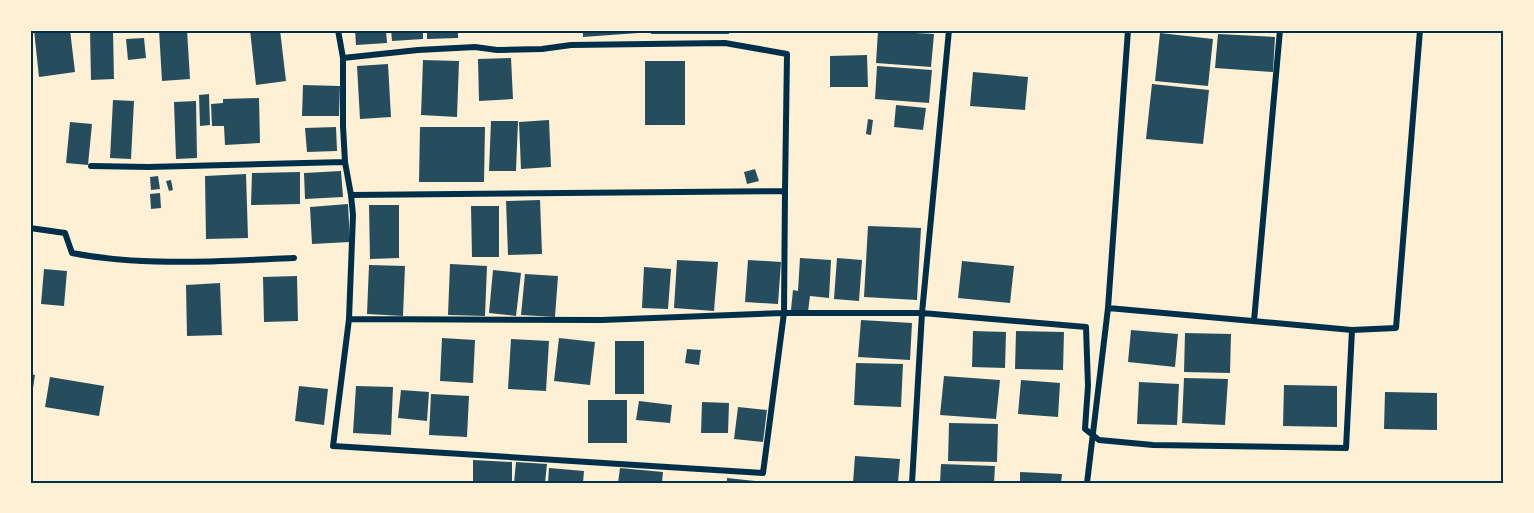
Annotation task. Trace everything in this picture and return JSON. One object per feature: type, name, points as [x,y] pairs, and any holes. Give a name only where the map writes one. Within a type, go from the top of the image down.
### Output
[{"type":"street","points":[[338,30],[343,58],[345,162],[353,215],[349,319],[333,446],[763,473],[784,313],[787,54],[725,44],[647,44],[571,45],[542,49],[496,50],[475,47],[452,48],[343,58]]},
{"type":"street","points":[[912,483],[922,313],[949,30]]},
{"type":"street","points":[[1087,483],[1108,308],[1128,30]]},
{"type":"street","points":[[1254,321],[1280,30]]},
{"type":"street","points":[[1108,308],[1352,330],[1396,328],[1420,30]]},
{"type":"street","points":[[91,166],[159,167],[345,162]]},
{"type":"street","points":[[351,195],[785,191]]},
{"type":"street","points":[[30,228],[65,233],[72,252],[98,258],[196,261],[294,258]]},
{"type":"street","points":[[349,319],[602,320],[784,313],[922,313],[1086,327],[1088,386],[1085,429],[1099,440],[1153,445],[1346,448],[1352,330]]},
{"type":"building","points":[[34,30],[70,30],[75,72],[39,77]]},
{"type":"building","points":[[90,30],[113,30],[114,79],[91,80]]},
{"type":"building","points":[[159,30],[187,30],[190,79],[162,81]]},
{"type":"building","points":[[250,30],[280,30],[286,81],[256,85]]},
{"type":"building","points":[[355,30],[386,30],[387,43],[356,45]]},
{"type":"building","points":[[391,30],[423,30],[423,39],[392,41]]},
{"type":"building","points":[[427,30],[458,30],[458,38],[427,39]]},
{"type":"building","points":[[583,30],[638,30],[638,33],[583,37]]},
{"type":"building","points":[[651,30],[729,30],[729,34],[651,34]]},
{"type":"building","points":[[878,31],[934,34],[931,67],[876,63]]},
{"type":"building","points":[[1160,33],[1213,39],[1208,86],[1155,81]]},
{"type":"building","points":[[1218,34],[1275,37],[1273,72],[1215,68]]},
{"type":"building","points":[[144,38],[146,58],[128,60],[126,39]]},
{"type":"building","points":[[867,55],[868,87],[830,87],[830,56]]},
{"type":"building","points":[[511,58],[513,99],[479,101],[478,59]]},
{"type":"building","points":[[423,60],[459,61],[457,117],[421,115]]},
{"type":"building","points":[[645,61],[685,61],[685,125],[645,125]]},
{"type":"building","points":[[388,64],[391,117],[360,119],[357,66]]},
{"type":"building","points":[[877,66],[932,70],[929,103],[875,99]]},
{"type":"building","points":[[973,72],[1028,77],[1025,110],[970,106]]},
{"type":"building","points":[[1152,84],[1209,90],[1203,144],[1146,139]]},
{"type":"building","points":[[303,85],[340,86],[339,116],[302,116]]},
{"type":"building","points":[[209,94],[210,125],[200,126],[199,95]]},
{"type":"building","points":[[259,98],[260,143],[225,145],[224,126],[212,126],[211,104],[223,103],[223,99]]},
{"type":"building","points":[[113,100],[134,101],[131,159],[110,158]]},
{"type":"building","points":[[196,101],[197,158],[176,159],[174,102]]},
{"type":"building","points":[[896,105],[926,108],[923,130],[894,127]]},
{"type":"building","points":[[868,119],[873,120],[871,135],[866,134]]},
{"type":"building","points":[[549,120],[551,167],[521,169],[519,122]]},
{"type":"building","points":[[491,121],[518,121],[516,171],[489,171]]},
{"type":"building","points":[[70,122],[92,124],[88,165],[66,163]]},
{"type":"building","points":[[336,127],[337,151],[307,152],[305,128]]},
{"type":"building","points":[[420,127],[485,127],[484,182],[419,182]]},
{"type":"building","points":[[755,169],[759,181],[747,184],[744,172]]},
{"type":"building","points":[[341,171],[343,197],[305,199],[304,173]]},
{"type":"building","points":[[300,172],[300,204],[251,205],[252,173]]},
{"type":"building","points":[[246,174],[248,238],[206,239],[205,176]]},
{"type":"building","points":[[158,176],[160,189],[151,190],[150,177]]},
{"type":"building","points":[[171,180],[173,190],[169,191],[166,181]]},
{"type":"building","points":[[160,193],[161,208],[151,209],[150,194]]},
{"type":"building","points":[[540,200],[542,254],[508,255],[506,201]]},
{"type":"building","points":[[348,204],[350,242],[312,244],[310,207]]},
{"type":"building","points":[[369,205],[399,205],[399,258],[370,259]]},
{"type":"building","points":[[471,206],[499,206],[499,257],[472,257]]},
{"type":"building","points":[[868,226],[921,228],[917,300],[864,297]]},
{"type":"building","points":[[800,258],[831,260],[829,298],[810,296],[808,312],[791,310],[793,290],[798,291]]},
{"type":"building","points":[[837,258],[862,260],[859,301],[834,299]]},
{"type":"building","points":[[677,260],[718,262],[714,311],[674,308]]},
{"type":"building","points":[[748,260],[781,262],[778,304],[745,302]]},
{"type":"building","points":[[962,261],[1014,266],[1010,303],[958,298]]},
{"type":"building","points":[[450,264],[487,266],[485,316],[448,315]]},
{"type":"building","points":[[369,265],[405,266],[403,316],[367,314]]},
{"type":"building","points":[[644,267],[671,269],[668,309],[642,308]]},
{"type":"building","points":[[44,269],[67,271],[64,306],[41,304]]},
{"type":"building","points":[[493,270],[521,273],[516,316],[489,313]]},
{"type":"building","points":[[525,274],[558,276],[555,317],[521,315]]},
{"type":"building","points":[[297,276],[298,321],[264,322],[263,277]]},
{"type":"building","points":[[220,283],[222,335],[187,336],[186,285]]},
{"type":"building","points":[[861,320],[912,323],[910,360],[858,357]]},
{"type":"building","points":[[1131,330],[1178,334],[1175,367],[1128,362]]},
{"type":"building","points":[[973,331],[1006,332],[1005,368],[972,367]]},
{"type":"building","points":[[1016,331],[1064,332],[1063,370],[1015,369]]},
{"type":"building","points":[[1185,333],[1231,334],[1230,373],[1184,372]]},
{"type":"building","points":[[442,338],[475,340],[473,383],[440,381]]},
{"type":"building","points":[[559,338],[595,342],[590,385],[554,381]]},
{"type":"building","points":[[511,339],[549,341],[546,391],[508,389]]},
{"type":"building","points":[[615,341],[644,341],[644,394],[615,394]]},
{"type":"building","points":[[687,349],[701,350],[699,365],[685,363]]},
{"type":"building","points":[[856,363],[903,364],[901,407],[854,405]]},
{"type":"building","points":[[30,374],[35,375],[31,401],[30,401]]},
{"type":"building","points":[[944,376],[1000,380],[996,419],[940,415]]},
{"type":"building","points":[[50,377],[104,386],[99,416],[45,407]]},
{"type":"building","points":[[1184,378],[1228,379],[1225,425],[1182,423]]},
{"type":"building","points":[[1021,380],[1060,383],[1058,417],[1018,414]]},
{"type":"building","points":[[1139,382],[1179,384],[1177,425],[1137,424]]},
{"type":"building","points":[[1284,385],[1337,386],[1337,427],[1283,426]]},
{"type":"building","points":[[299,386],[328,389],[324,425],[295,421]]},
{"type":"building","points":[[356,386],[393,387],[391,435],[353,433]]},
{"type":"building","points":[[401,390],[429,392],[427,421],[398,418]]},
{"type":"building","points":[[1385,392],[1437,393],[1437,430],[1384,429]]},
{"type":"building","points":[[431,394],[469,396],[467,437],[429,435]]},
{"type":"building","points":[[588,400],[627,400],[627,443],[588,443]]},
{"type":"building","points":[[639,401],[672,405],[670,423],[636,420]]},
{"type":"building","points":[[702,402],[729,403],[728,433],[701,433]]},
{"type":"building","points":[[738,407],[767,410],[763,442],[734,439]]},
{"type":"building","points":[[949,423],[998,424],[997,462],[948,461]]},
{"type":"building","points":[[855,456],[900,459],[898,483],[853,483]]},
{"type":"building","points":[[473,460],[512,462],[512,483],[473,483]]},
{"type":"building","points":[[516,462],[547,464],[545,483],[514,483]]},
{"type":"building","points":[[941,464],[995,466],[994,483],[940,483]]},
{"type":"building","points":[[549,468],[584,471],[583,483],[548,483]]},
{"type":"building","points":[[620,468],[663,472],[662,483],[618,483]]},
{"type":"building","points":[[1020,472],[1062,474],[1061,483],[1020,483]]},
{"type":"building","points":[[727,478],[755,481],[755,483],[727,483]]}]
